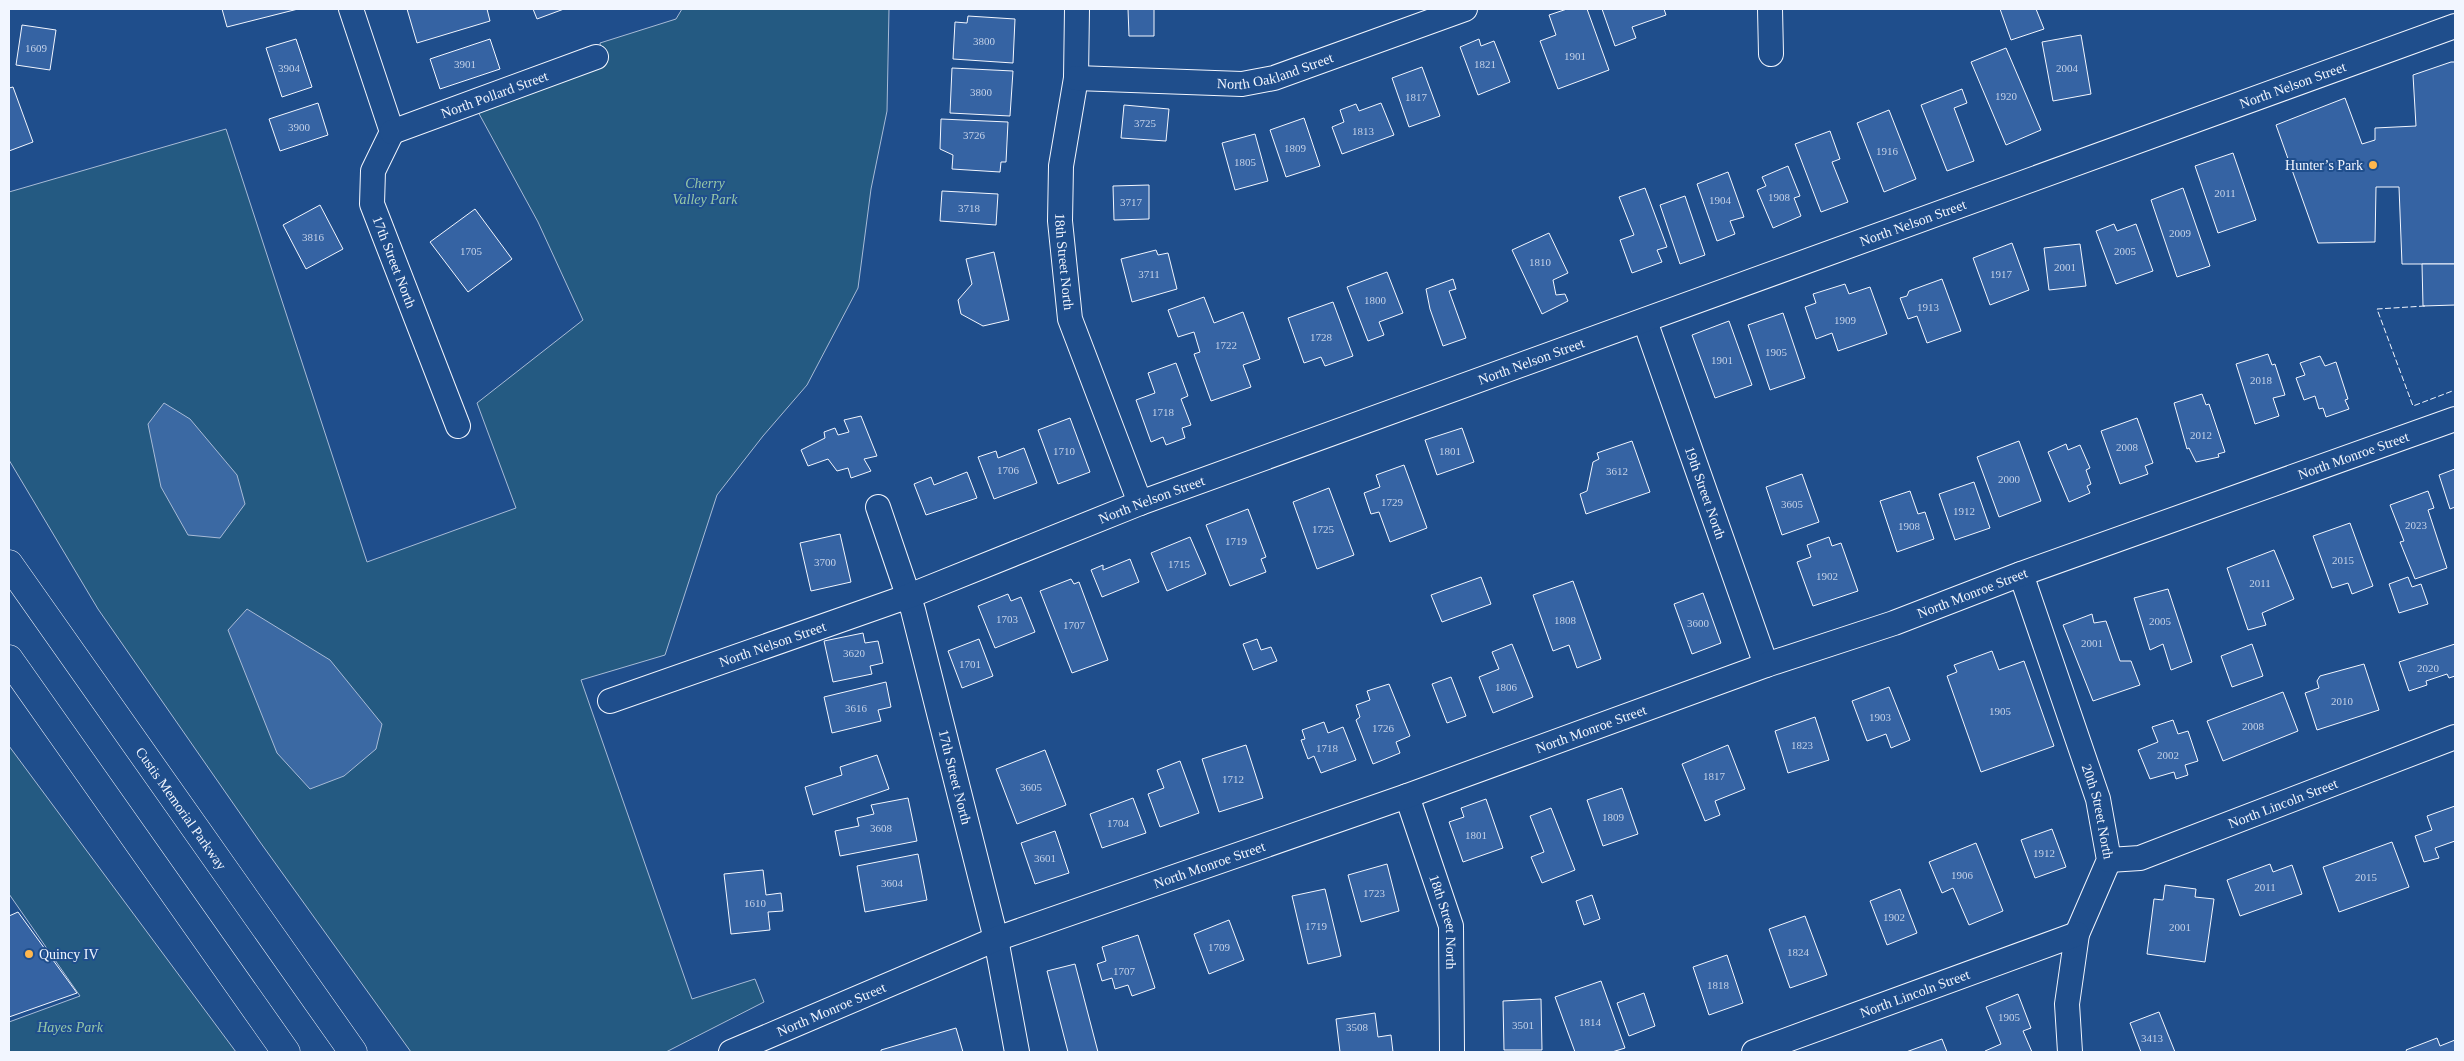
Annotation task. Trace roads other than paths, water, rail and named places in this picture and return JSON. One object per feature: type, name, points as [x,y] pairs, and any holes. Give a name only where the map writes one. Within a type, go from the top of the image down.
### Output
[{"type":"highway","name":"Custis Memorial Parkway","points":[[9,564],[353,1052]]},
{"type":"highway","points":[[9,659],[286,1052]]},
{"type":"street","points":[[351,9],[392,132]]},
{"type":"street","name":"18th Street North","points":[[1077,9],[1076,78],[1061,166],[1060,221],[1070,319],[1140,503]]},
{"type":"street","name":"North Oakland Street","points":[[1076,78],[1242,84],[1274,78],[1465,9]]},
{"type":"street","points":[[1770,9],[1771,54]]},
{"type":"street","name":"North Nelson Street","points":[[610,701],[909,596],[1140,503],[2455,26]]},
{"type":"street","name":"North Pollard Street","points":[[392,132],[596,57]]},
{"type":"street","name":"17th Street North","points":[[392,132],[373,171],[372,204],[458,426]]},
{"type":"street","name":"19th Street North","points":[[1645,321],[1766,666]]},
{"type":"street","name":"North Monroe Street","points":[[731,1052],[996,939],[1407,796],[1766,666],[1894,623],[2021,574],[2455,419]]},
{"type":"street","name":"17th Street North","points":[[878,507],[909,596],[996,939],[1017,1052]]},
{"type":"street","name":"20th Street North","points":[[2021,574],[2098,799],[2108,860],[2077,934],[2067,1004],[2070,1052]]},
{"type":"street","name":"North Lincoln Street","points":[[2108,860],[2140,858],[2455,737]]},
{"type":"street","name":"18th Street North","points":[[1407,796],[1451,926],[1452,1052]]},
{"type":"street","name":"North Lincoln Street","points":[[1754,1052],[2077,934]]},
{"type":"place","name":"Hunter’s Park","points":[[2373,165]]},
{"type":"place","name":"Quincy IV","points":[[29,954]]},
{"type":"park label","name":"Cherry Valley Park","points":[[705,192]]},
{"type":"park label","name":"Hayes Park","points":[[70,1027]]}]
